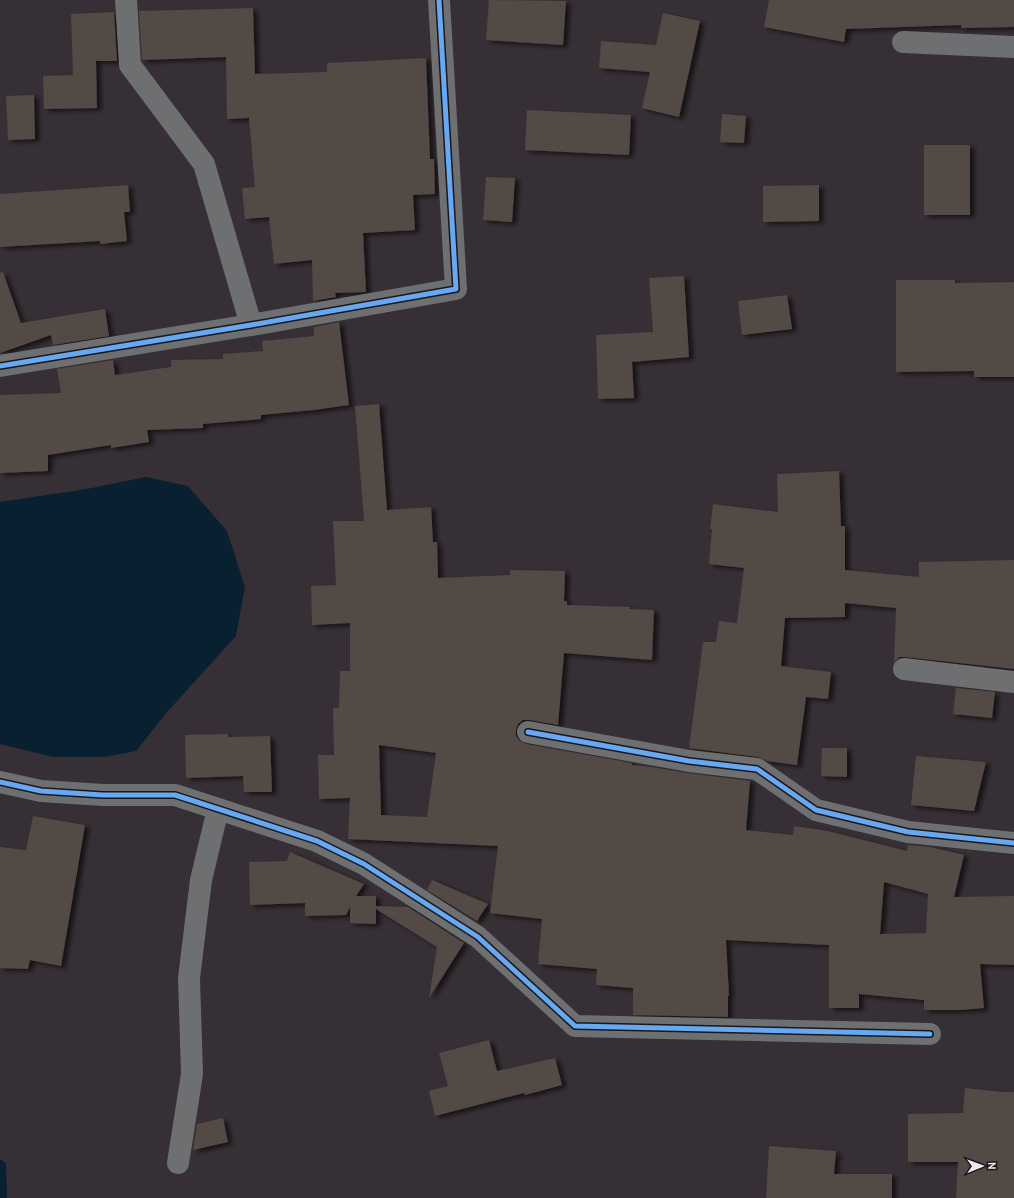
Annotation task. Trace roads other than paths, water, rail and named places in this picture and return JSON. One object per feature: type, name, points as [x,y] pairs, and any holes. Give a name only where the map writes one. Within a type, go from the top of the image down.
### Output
[{"type":"street","points":[[126,0],[130,65],[204,164],[251,325]]},
{"type":"street","points":[[0,366],[251,325],[456,289],[438,0]]},
{"type":"street","points":[[904,42],[1014,47]]},
{"type":"street","points":[[904,669],[1014,682]]},
{"type":"street","points":[[528,732],[689,762],[758,769],[816,810],[908,832],[1014,843]]},
{"type":"street","points":[[0,782],[48,791],[103,795],[175,795],[317,841],[364,864],[478,937],[575,1026],[930,1034]]},
{"type":"street","points":[[178,1162],[192,1074],[189,978],[201,880],[218,809]]},
{"type":"water","points":[[146,477],[188,486],[227,531],[245,587],[236,636],[168,711],[136,751],[105,757],[53,757],[0,744],[0,502],[87,489]]},
{"type":"water","points":[[0,1159],[6,1163],[7,1198],[0,1198]]}]
